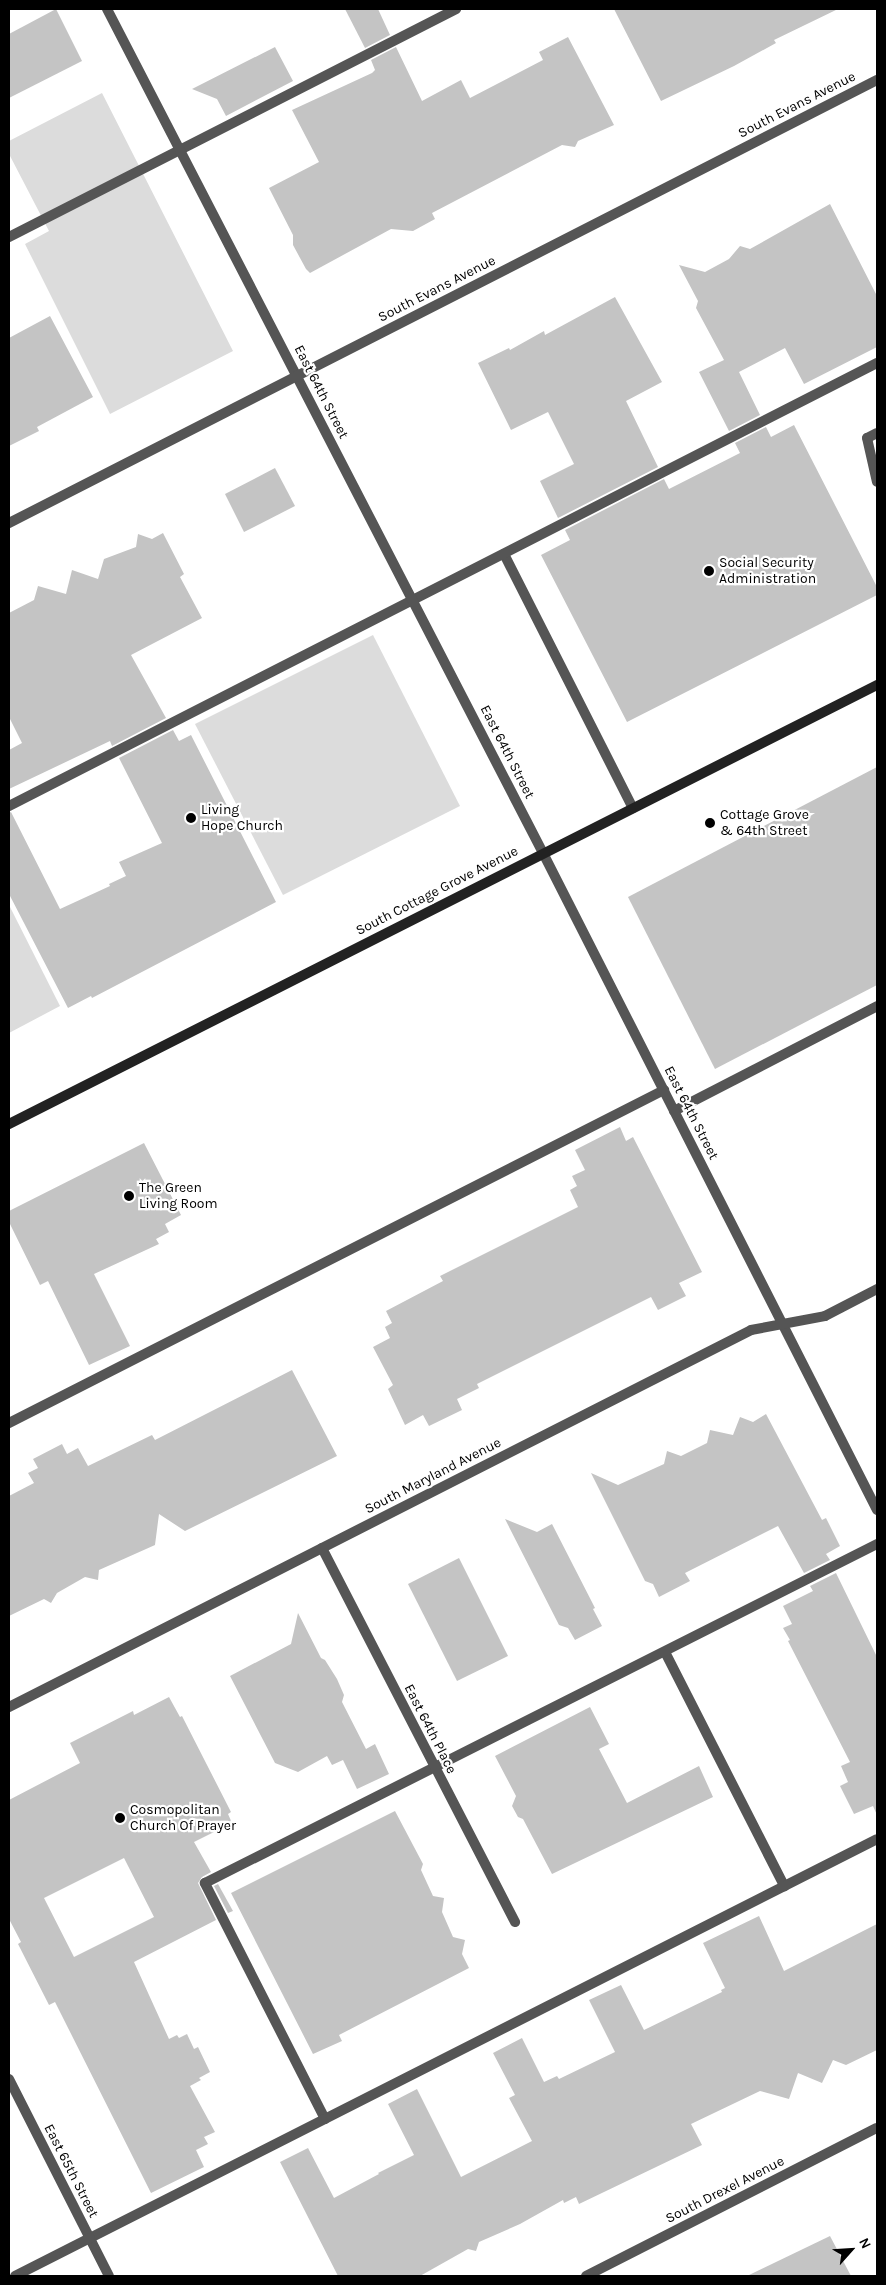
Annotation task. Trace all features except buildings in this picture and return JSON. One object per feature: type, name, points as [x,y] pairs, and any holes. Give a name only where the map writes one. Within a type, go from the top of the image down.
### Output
[{"type":"main road","name":"South Cottage Grove Avenue","points":[[9,1124],[877,685]]},
{"type":"street","name":"East 64th Street","points":[[107,9],[543,853],[877,1510]]},
{"type":"street","points":[[9,238],[456,9]]},
{"type":"street","name":"South Evans Avenue","points":[[9,523],[877,80]]},
{"type":"street","points":[[9,806],[877,363]]},
{"type":"street","points":[[877,433],[866,438],[877,478]]},
{"type":"street","points":[[504,554],[632,808]]},
{"type":"street","points":[[674,1111],[877,1006]]},
{"type":"street","points":[[9,1423],[664,1090]]},
{"type":"street","name":"South Maryland Avenue","points":[[9,1707],[751,1330],[825,1316],[877,1289]]},
{"type":"street","points":[[325,2119],[205,1883],[877,1544]]},
{"type":"street","name":"East 64th Place","points":[[322,1548],[515,1922]]},
{"type":"street","points":[[664,1652],[784,1886]]},
{"type":"street","points":[[15,2276],[877,1839]]},
{"type":"street","name":"East 65th Street","points":[[9,2079],[109,2276]]},
{"type":"street","name":"South Drexel Avenue","points":[[586,2276],[877,2128]]},
{"type":"shaded area","points":[[102,93],[233,351],[110,414],[25,244],[49,231],[9,154],[9,141]]},
{"type":"shaded area","points":[[373,635],[460,806],[283,895],[195,724]]},
{"type":"shaded area","points":[[9,905],[60,1006],[9,1033]]},
{"type":"place","name":"Social Security Administration","points":[[709,571]]},
{"type":"place","name":"Living Hope Church","points":[[191,818]]},
{"type":"place","name":"Cottage Grove & 64th Street","points":[[710,823]]},
{"type":"place","name":"The Green Living Room","points":[[129,1196]]},
{"type":"place","name":"Cosmopolitan Church Of Prayer","points":[[120,1818]]}]
